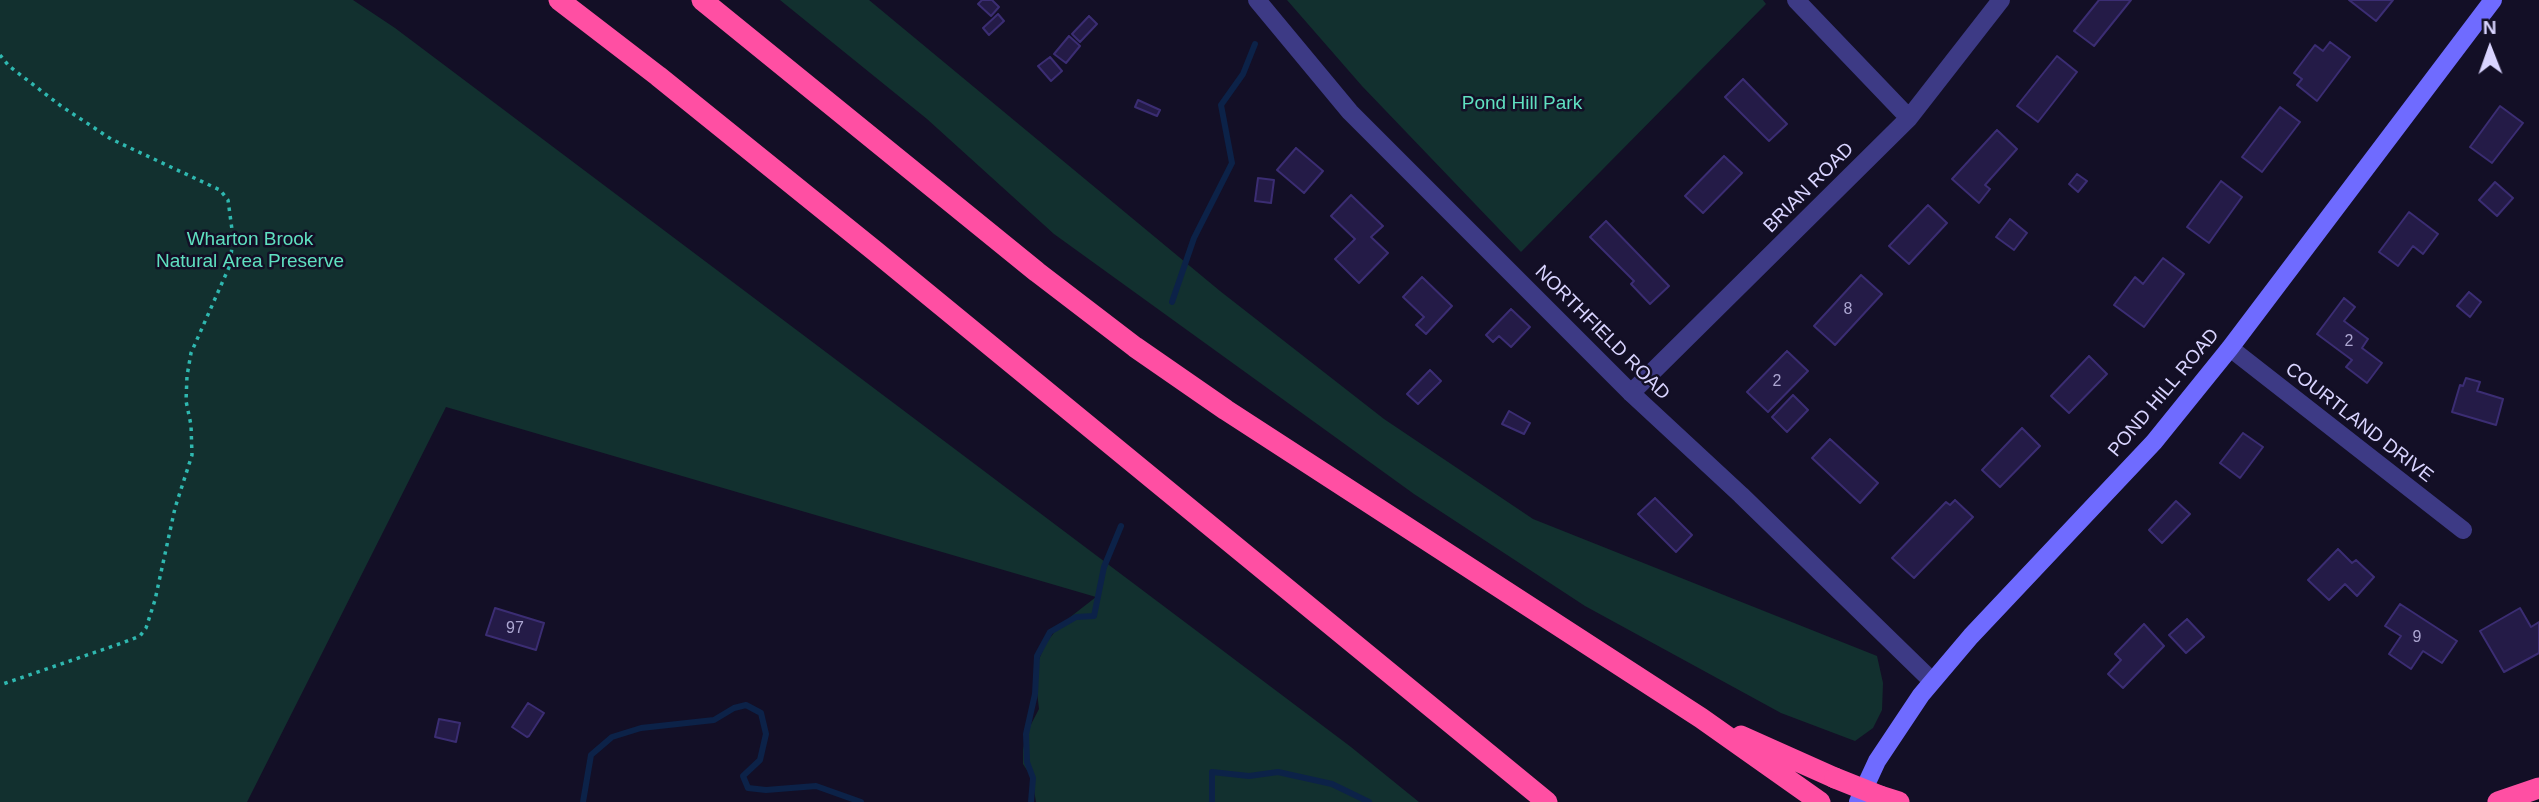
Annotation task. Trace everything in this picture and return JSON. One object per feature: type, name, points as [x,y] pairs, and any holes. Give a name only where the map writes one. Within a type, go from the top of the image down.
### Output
[{"type":"highway","points":[[559,0],[864,242],[1547,802]]},
{"type":"highway","points":[[702,0],[1037,272],[1135,347],[1226,410],[1700,718],[1820,802]]},
{"type":"highway","points":[[1700,718],[1889,799]]},
{"type":"highway","points":[[2498,802],[2539,788]]},
{"type":"main road","name":"POND HILL ROAD","points":[[1858,802],[1892,735],[1931,681],[2154,442],[2230,348],[2493,0]]},
{"type":"street","name":"NORTHFIELD ROAD","points":[[1257,0],[1350,112],[1631,393],[1741,495],[1931,681]]},
{"type":"street","points":[[1796,0],[1909,118]]},
{"type":"street","name":"BRIAN ROAD","points":[[1631,393],[1909,118],[2001,0]]},
{"type":"street","name":"COURTLAND DRIVE","points":[[2230,348],[2463,530]]},
{"type":"path","points":[[0,55],[9,66],[61,106],[111,139],[220,190],[228,200],[233,237],[230,265],[191,353],[186,401],[191,425],[192,455],[175,508],[155,600],[146,628],[140,636],[0,685]]},
{"type":"green space","name":"Wharton Brook Natural Area Preserve","points":[[0,0],[353,0],[395,28],[1351,747],[1419,802],[1036,802],[1032,778],[1023,764],[1023,749],[1027,732],[1039,709],[1035,675],[1037,664],[1046,643],[1060,625],[1096,597],[446,407],[247,802],[0,802]]},
{"type":"green space","points":[[780,0],[869,0],[1220,291],[1384,419],[1533,519],[1877,656],[1883,683],[1882,710],[1873,728],[1855,741],[1781,713],[1585,606],[1414,494],[1054,234],[927,119]]},
{"type":"green space","name":"Pond Hill Park","points":[[1287,0],[1763,0],[1766,4],[1521,252],[1362,86]]},
{"type":"building","points":[[982,0],[992,0],[999,7],[991,16],[978,4]]},
{"type":"building","points":[[2099,0],[2131,0],[2094,46],[2074,31]]},
{"type":"building","points":[[2349,0],[2393,0],[2376,21]]},
{"type":"building","points":[[998,14],[1004,21],[989,35],[983,28]]},
{"type":"building","points":[[1089,16],[1097,24],[1080,42],[1072,34]]},
{"type":"building","points":[[1069,36],[1080,46],[1066,63],[1054,54]]},
{"type":"building","points":[[2330,42],[2350,57],[2317,101],[2297,85],[2302,79],[2294,73],[2315,45],[2323,51]]},
{"type":"building","points":[[2057,56],[2077,72],[2038,122],[2017,106]]},
{"type":"building","points":[[1050,57],[1062,71],[1051,81],[1038,66]]},
{"type":"building","points":[[1743,79],[1787,124],[1769,141],[1725,97]]},
{"type":"building","points":[[1138,100],[1160,110],[1157,116],[1135,107]]},
{"type":"building","points":[[2500,106],[2523,123],[2492,163],[2470,147]]},
{"type":"building","points":[[2280,107],[2300,122],[2262,172],[2242,157]]},
{"type":"building","points":[[1997,130],[2017,149],[1985,185],[1990,189],[1979,203],[1952,179]]},
{"type":"building","points":[[1296,148],[1323,171],[1304,193],[1277,170]]},
{"type":"building","points":[[1724,156],[1742,173],[1703,213],[1685,196]]},
{"type":"building","points":[[2077,174],[2087,181],[2078,192],[2069,184]]},
{"type":"building","points":[[1258,178],[1274,180],[1271,203],[1255,201]]},
{"type":"building","points":[[2221,181],[2242,197],[2209,243],[2187,227]]},
{"type":"building","points":[[2495,182],[2513,198],[2497,216],[2479,200]]},
{"type":"building","points":[[1351,195],[1383,226],[1371,237],[1388,253],[1359,283],[1335,259],[1355,239],[1331,216]]},
{"type":"building","points":[[1928,205],[1947,223],[1909,264],[1889,246]]},
{"type":"building","points":[[2409,212],[2438,234],[2423,254],[2413,246],[2398,266],[2379,252]]},
{"type":"building","points":[[2010,219],[2027,233],[2014,250],[1996,237]]},
{"type":"building","points":[[1606,221],[1669,286],[1650,304],[1631,284],[1634,281],[1590,237]]},
{"type":"building","points":[[2163,258],[2184,274],[2144,327],[2114,305],[2135,277],[2143,284]]},
{"type":"building","points":[[1861,275],[1882,294],[1835,345],[1814,326]]},
{"type":"building","points":[[1422,277],[1452,306],[1426,334],[1416,325],[1424,317],[1403,297]]},
{"type":"building","points":[[2469,292],[2481,302],[2470,317],[2457,306]]},
{"type":"building","points":[[2344,298],[2355,307],[2344,321],[2368,339],[2362,348],[2382,363],[2367,383],[2346,367],[2352,360],[2317,334]]},
{"type":"building","points":[[1511,309],[1530,327],[1511,347],[1499,336],[1493,342],[1486,335]]},
{"type":"building","points":[[1787,351],[1808,371],[1768,412],[1747,392]]},
{"type":"building","points":[[2089,356],[2107,374],[2069,413],[2051,396]]},
{"type":"building","points":[[1430,370],[1441,381],[1418,404],[1407,394]]},
{"type":"building","points":[[2466,378],[2480,382],[2477,391],[2503,399],[2496,425],[2452,412],[2460,385],[2463,386]]},
{"type":"building","points":[[1793,395],[1808,410],[1787,432],[1772,417]]},
{"type":"building","points":[[1509,411],[1530,423],[1524,434],[1502,424]]},
{"type":"building","points":[[2022,428],[2040,446],[2000,487],[1982,470]]},
{"type":"building","points":[[2243,433],[2263,447],[2240,478],[2220,463]]},
{"type":"building","points":[[1830,439],[1878,483],[1860,503],[1812,458]]},
{"type":"building","points":[[1655,498],[1692,535],[1676,552],[1638,514]]},
{"type":"building","points":[[1955,500],[1973,517],[1914,578],[1892,558],[1946,502],[1950,505]]},
{"type":"building","points":[[2176,501],[2190,514],[2162,543],[2149,530]]},
{"type":"building","points":[[2338,549],[2352,563],[2356,560],[2374,577],[2357,596],[2345,584],[2329,600],[2308,580]]},
{"type":"building","points":[[2400,604],[2457,641],[2442,663],[2423,651],[2411,669],[2389,654],[2401,636],[2385,626]]},
{"type":"building","points":[[495,608],[544,623],[536,650],[486,635]]},
{"type":"building","points":[[2520,608],[2531,627],[2539,622],[2539,653],[2504,672],[2480,631]]},
{"type":"building","points":[[2187,619],[2204,637],[2186,653],[2169,635]]},
{"type":"building","points":[[2144,624],[2164,646],[2123,688],[2108,674],[2121,660],[2115,654]]},
{"type":"building","points":[[528,703],[544,713],[527,737],[512,727]]},
{"type":"building","points":[[439,719],[460,723],[456,742],[435,737]]},
{"type":"waterway","points":[[1172,302],[1194,238],[1232,163],[1221,105],[1243,74],[1255,44]]},
{"type":"waterway","points":[[1031,802],[1033,778],[1027,762],[1026,734],[1035,694],[1037,656],[1050,632],[1076,617],[1094,616],[1104,567],[1121,526]]},
{"type":"waterway","points":[[583,802],[591,755],[612,737],[641,728],[714,720],[734,708],[746,705],[761,713],[766,734],[760,760],[743,776],[748,788],[766,790],[816,786],[861,802]]},
{"type":"waterway","points":[[1212,802],[1212,772],[1249,776],[1278,772],[1332,784],[1369,802]]}]
